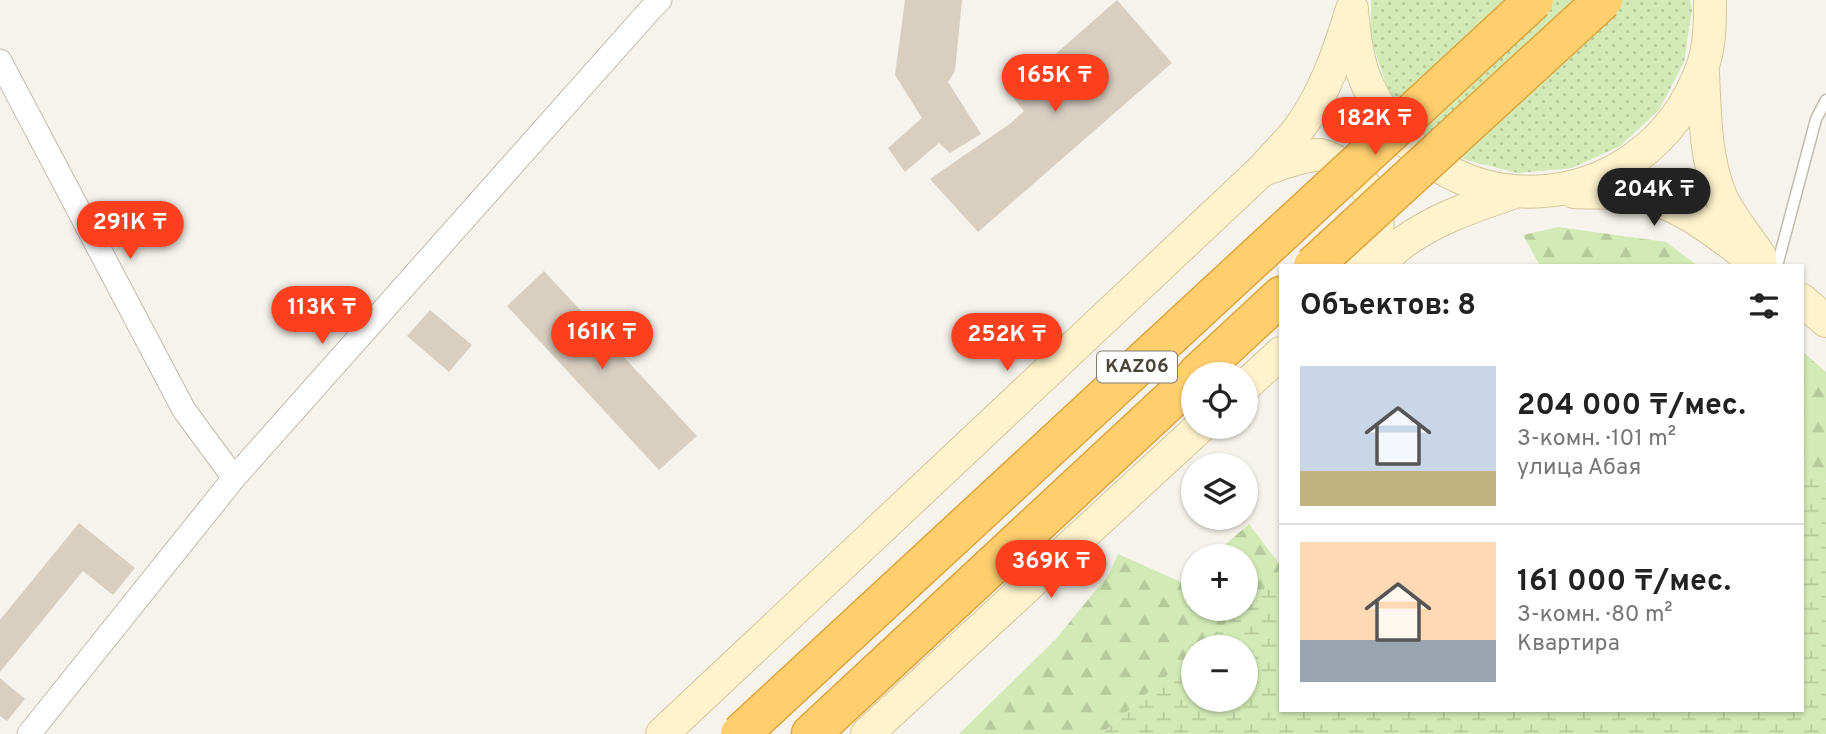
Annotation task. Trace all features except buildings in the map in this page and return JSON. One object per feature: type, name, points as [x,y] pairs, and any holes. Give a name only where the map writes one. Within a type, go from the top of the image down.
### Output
[{"type":"highway","name":"KАZ06","points":[[740,734],[1534,0]]},
{"type":"highway","points":[[1315,264],[1603,0]]},
{"type":"highway","name":"KАZ06","points":[[1210,362],[1279,298]]},
{"type":"highway","name":"KАZ06","points":[[811,734],[1181,389]]},
{"type":"main road","points":[[1548,191],[1589,183],[1627,164],[1659,138],[1685,105],[1702,67],[1709,34],[1710,0]]},
{"type":"main road","points":[[662,734],[1261,171],[1298,131],[1322,93],[1338,54],[1353,4]]},
{"type":"main road","points":[[1353,4],[1355,47],[1367,84],[1385,118],[1411,146],[1442,169],[1478,184],[1516,192],[1636,195],[1691,215],[1757,264]]},
{"type":"main road","points":[[1702,67],[1711,168],[1722,199],[1766,264]]},
{"type":"main road","points":[[1261,171],[1295,159],[1320,155],[1339,162],[1358,177],[1371,192],[1377,210],[1376,237],[1363,264]]},
{"type":"main road","points":[[1378,264],[1402,244],[1434,224],[1468,208],[1516,192]]},
{"type":"main road","points":[[1804,302],[1826,321]]},
{"type":"main road","points":[[1258,374],[1279,355]]},
{"type":"main road","points":[[867,734],[1187,439]]},
{"type":"street","points":[[29,734],[234,478],[660,0]]},
{"type":"street","points":[[0,61],[184,410],[234,478]]},
{"type":"lane","points":[[1778,264],[1816,119],[1826,100]]},
{"type":"green space","points":[[1371,0],[1690,0],[1692,9],[1684,62],[1659,110],[1620,146],[1572,168],[1518,173],[1466,160],[1421,132],[1388,90],[1371,39]]},
{"type":"green space","points":[[1558,227],[1666,242],[1695,264],[1539,264],[1523,235]]},
{"type":"green space","points":[[1804,353],[1826,372],[1826,482],[1804,461]]},
{"type":"green space","points":[[1804,461],[1826,482],[1826,734],[1102,734],[1181,663],[1181,712],[1258,712],[1258,635],[1213,635],[1228,621],[1258,621],[1258,594],[1279,576],[1279,712],[1804,712]]},
{"type":"green space","points":[[1242,530],[1254,530],[1279,563],[1279,576],[1258,594],[1258,544],[1226,544]]},
{"type":"green space","points":[[1118,554],[1181,582],[1181,621],[1228,621],[1213,635],[1181,635],[1181,663],[1102,734],[959,734],[1055,640],[1109,574]]}]
